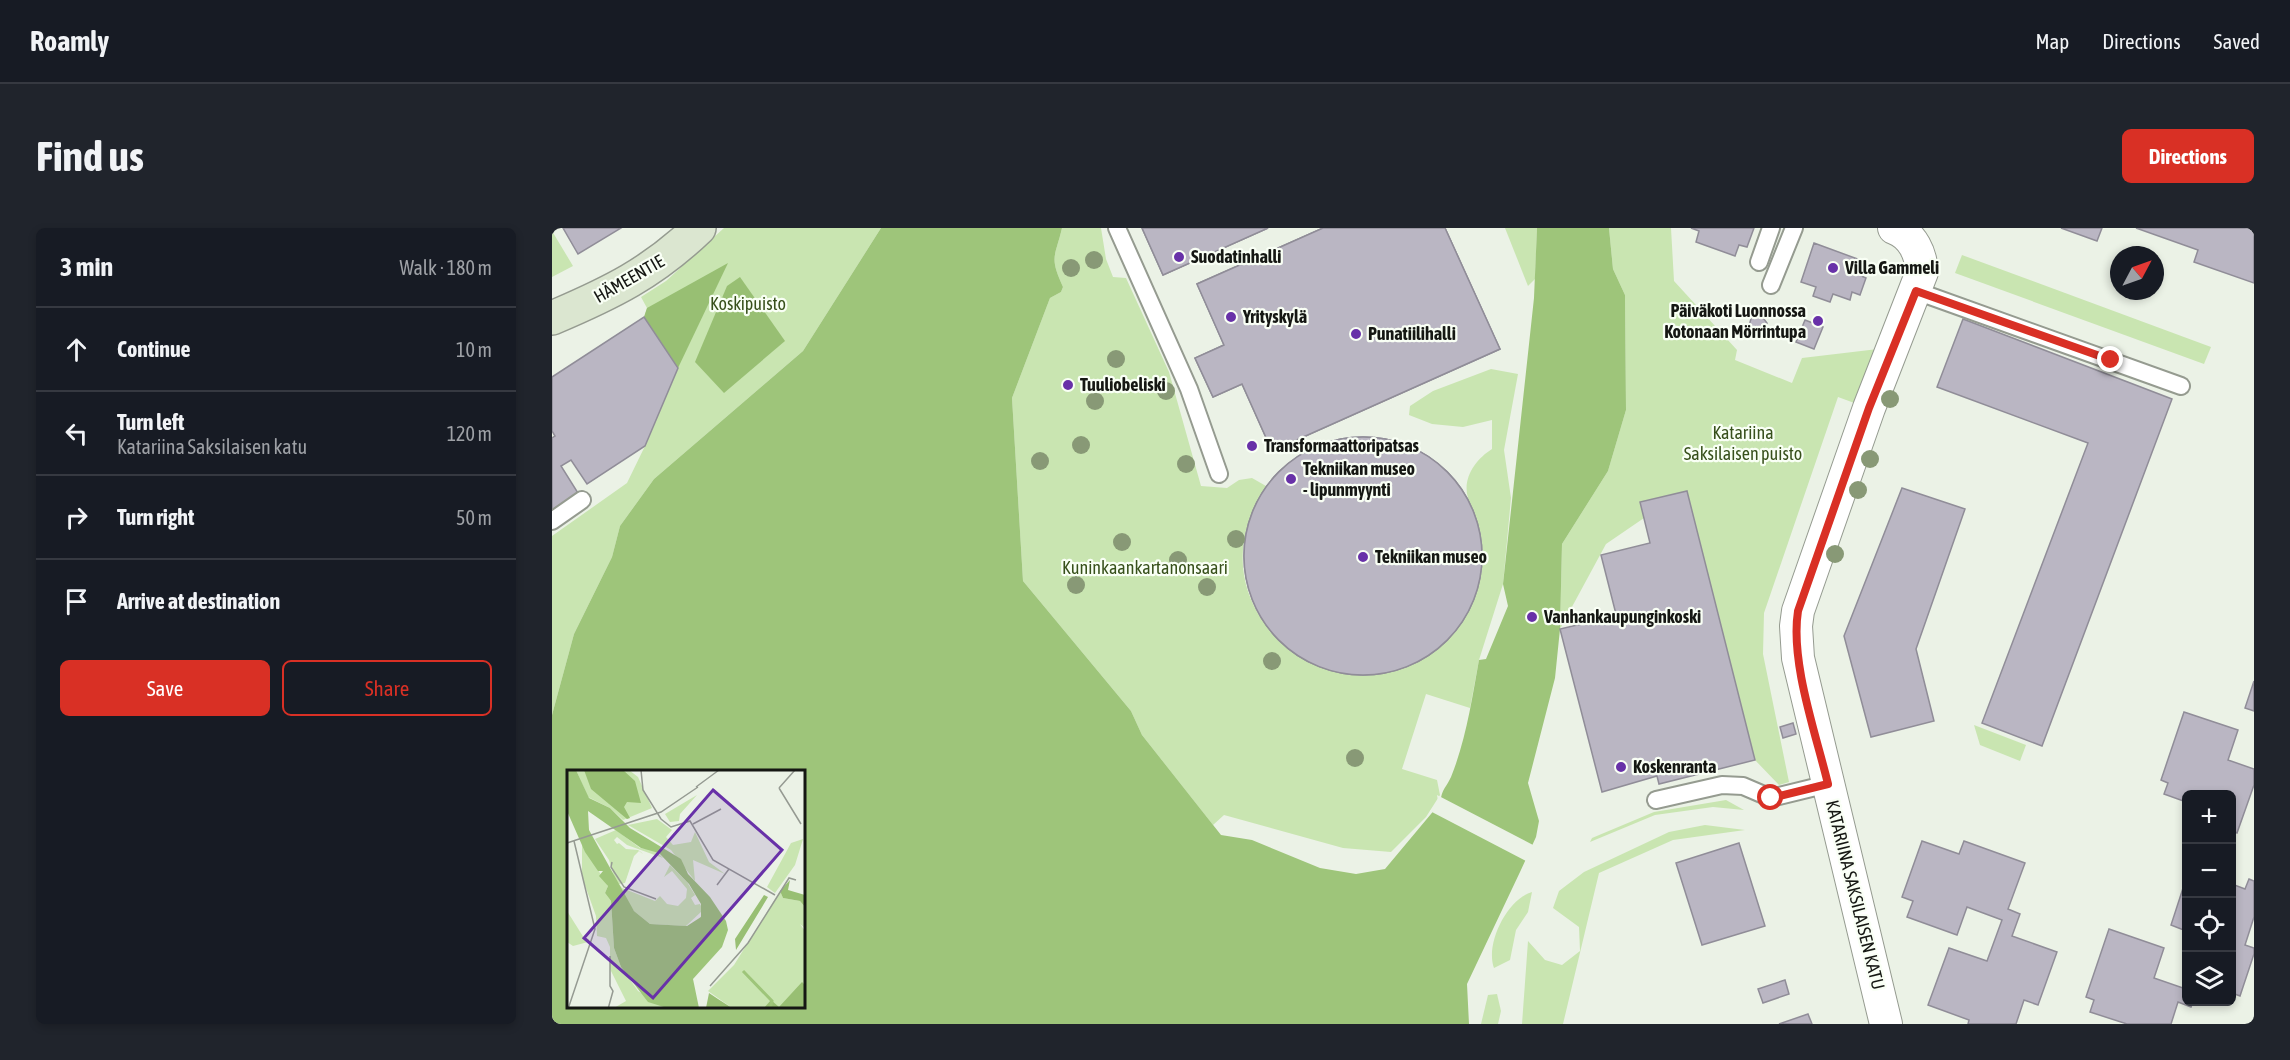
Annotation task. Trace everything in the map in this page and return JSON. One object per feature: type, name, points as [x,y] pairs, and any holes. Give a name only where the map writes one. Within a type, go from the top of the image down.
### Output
[{"type":"main road","name":"HÄMEENTIE","points":[[552,318],[604,296],[652,270],[699,228]]},
{"type":"street","name":"KATARIINA SAKSILAISEN KATU","points":[[1886,1024],[1798,658],[1796,626],[1798,611],[1869,408],[1922,272],[1921,257],[1912,241],[1894,228]]},
{"type":"lane","points":[[1117,228],[1189,389],[1219,474]]},
{"type":"lane","points":[[1759,262],[1771,228]]},
{"type":"lane","points":[[1771,285],[1794,228]]},
{"type":"lane","points":[[1916,291],[2181,386]]},
{"type":"lane","points":[[552,521],[582,500]]},
{"type":"lane","points":[[1656,800],[1722,785],[1743,786],[1771,798],[1828,784]]},
{"type":"green space","name":"Koskipuisto","points":[[724,228],[881,228],[803,351],[654,479],[620,526],[612,557],[574,634],[552,715],[552,536],[627,483],[645,446],[644,317],[647,308],[641,297],[666,281]]},
{"type":"green space","name":"Kuninkaankartanonsaari","points":[[1062,228],[1101,228],[1106,259],[1113,277],[1126,278],[1169,372],[1201,486],[1227,488],[1239,480],[1252,478],[1266,486],[1254,508],[1244,540],[1244,576],[1252,601],[1264,623],[1282,642],[1303,657],[1326,668],[1352,674],[1378,673],[1408,666],[1424,659],[1436,650],[1468,612],[1481,577],[1482,546],[1477,520],[1469,502],[1467,483],[1476,464],[1492,449],[1492,420],[1463,427],[1432,424],[1409,415],[1410,406],[1433,391],[1491,369],[1518,374],[1504,450],[1511,498],[1503,584],[1479,660],[1470,708],[1426,694],[1402,769],[1437,780],[1440,795],[1426,817],[1391,852],[1343,848],[1224,815],[1213,825],[1142,735],[1131,711],[1023,581],[1012,398],[1050,298],[1061,292],[1063,287],[1055,263]]},
{"type":"green space","points":[[1505,228],[1537,228],[1535,279],[1528,286]]},
{"type":"green space","name":"Katariina Saksilaisen puisto","points":[[1609,228],[1671,228],[1674,281],[1737,350],[1735,360],[1792,383],[1802,358],[1878,349],[1857,404],[1838,397],[1764,613],[1763,654],[1789,782],[1779,785],[1755,760],[1686,491],[1640,502],[1644,518],[1606,544],[1560,629],[1562,544],[1608,471],[1626,410],[1625,295],[1613,269]]},
{"type":"green space","points":[[552,231],[573,266],[552,277]]},
{"type":"green space","points":[[1962,255],[2211,347],[2204,364],[1955,273]]},
{"type":"green space","points":[[728,263],[678,368],[644,317],[647,308]]},
{"type":"green space","points":[[740,277],[785,341],[724,393],[695,362],[727,286]]},
{"type":"green space","points":[[1974,725],[2026,745],[2020,761],[1980,745]]},
{"type":"green space","points":[[1726,800],[1744,810],[1713,807],[1655,815],[1590,842],[1592,838],[1654,812]]},
{"type":"green space","points":[[1705,825],[1745,830],[1673,840],[1599,873],[1563,1024],[1522,1024],[1528,941],[1545,960],[1562,965],[1580,951],[1579,927],[1553,908],[1559,891],[1584,872],[1669,832]]},
{"type":"green space","points":[[1532,892],[1528,912],[1516,930],[1510,960],[1494,968],[1493,947],[1500,924],[1514,903]]},
{"type":"green space","points":[[1497,994],[1501,1011],[1498,1024],[1481,1024],[1488,995]]},
{"type":"shaded area","points":[[881,228],[1062,228],[1055,263],[1063,287],[1061,292],[1050,298],[1012,398],[1023,581],[1131,711],[1142,735],[1221,835],[1252,840],[1320,868],[1356,874],[1385,869],[1441,802],[1461,749],[1479,660],[1486,659],[1508,606],[1503,584],[1534,298],[1537,228],[1609,228],[1613,269],[1625,295],[1626,410],[1608,471],[1562,544],[1560,629],[1555,678],[1528,783],[1539,821],[1536,837],[1467,984],[1469,1024],[552,1024],[552,715],[574,634],[612,557],[620,526],[654,479],[803,351]]},
{"type":"pier","points":[[1437,795],[1535,846],[1528,862],[1430,811],[1438,801]]},
{"type":"building","points":[[563,228],[621,228],[578,254]]},
{"type":"building","name":"Suodatinhalli","points":[[1142,228],[1268,228],[1163,275]]},
{"type":"building","name":"Suodatinhalli","points":[[1142,228],[1268,228],[1163,275]]},
{"type":"building","name":"Punatiilihalli","points":[[1323,228],[1445,228],[1500,349],[1272,451],[1242,384],[1213,397],[1195,358],[1224,345],[1197,284]]},
{"type":"building","name":"Punatiilihalli","points":[[1323,228],[1445,228],[1500,349],[1272,451],[1242,384],[1213,397],[1195,358],[1224,345],[1197,284]]},
{"type":"building","points":[[1691,228],[1754,228],[1747,247],[1739,245],[1735,256],[1696,242],[1699,231]]},
{"type":"building","points":[[2061,228],[2102,228],[2097,241]]},
{"type":"building","points":[[2136,228],[2254,228],[2254,283],[2194,262],[2198,250]]},
{"type":"building","name":"Villa Gammeli","points":[[1814,243],[1863,261],[1859,275],[1866,278],[1860,295],[1852,292],[1850,300],[1833,294],[1830,302],[1813,296],[1816,287],[1801,282]]},
{"type":"building","points":[[1761,315],[1767,323],[1764,331],[1754,332],[1749,325],[1752,316]]},
{"type":"building","points":[[644,317],[678,368],[645,446],[587,484],[571,460],[561,466],[578,493],[552,510],[552,438],[555,436],[552,431],[552,377]]},
{"type":"building","points":[[1963,319],[2172,399],[2042,746],[1982,723],[2088,443],[1937,387]]},
{"type":"building","points":[[1805,320],[1823,327],[1814,349],[1796,342]]},
{"type":"building","name":"Tekniikan museo","points":[[1363,437],[1386,439],[1409,446],[1429,457],[1447,472],[1462,490],[1473,510],[1480,533],[1482,556],[1480,579],[1473,602],[1462,622],[1447,640],[1429,655],[1409,666],[1386,673],[1363,675],[1340,673],[1317,666],[1297,655],[1279,640],[1264,622],[1253,602],[1246,579],[1244,556],[1246,533],[1253,510],[1264,490],[1279,472],[1297,457],[1317,446],[1340,439]]},
{"type":"building","name":"Tekniikan museo","points":[[1363,437],[1386,439],[1409,446],[1429,457],[1447,472],[1462,490],[1473,510],[1480,533],[1482,556],[1480,579],[1473,602],[1462,622],[1447,640],[1429,655],[1409,666],[1386,673],[1363,675],[1340,673],[1317,666],[1297,655],[1279,640],[1264,622],[1253,602],[1246,579],[1244,556],[1246,533],[1253,510],[1264,490],[1279,472],[1297,457],[1317,446],[1340,439]]},
{"type":"building","points":[[1902,488],[1965,509],[1916,649],[1934,721],[1871,737],[1844,636]]},
{"type":"building","points":[[1687,491],[1755,760],[1659,784],[1657,776],[1602,792],[1560,629],[1611,617],[1611,620],[1617,618],[1601,555],[1650,543],[1640,502]]},
{"type":"building","points":[[2254,681],[2254,711],[2245,708]]},
{"type":"building","points":[[2184,712],[2238,730],[2228,760],[2254,769],[2254,785],[2237,833],[2236,790],[2182,790],[2182,801],[2164,794],[2168,783],[2161,780]]},
{"type":"building","points":[[1793,723],[1796,734],[1783,738],[1780,727]]},
{"type":"building","points":[[1922,841],[1959,854],[1964,841],[2025,863],[2008,909],[2020,914],[2012,936],[2057,952],[2038,1005],[2024,1000],[2016,1024],[1968,1024],[1969,1020],[1928,1005],[1949,948],[1987,961],[2002,920],[1967,907],[1957,935],[1907,917],[1913,901],[1902,897]]},
{"type":"building","points":[[1739,843],[1765,926],[1702,945],[1676,863]]},
{"type":"building","points":[[2249,879],[2254,881],[2254,917],[2245,945],[2254,948],[2254,954],[2240,996],[2236,994],[2236,886],[2245,889]]},
{"type":"building","points":[[2182,891],[2182,929],[2171,925]]},
{"type":"building","points":[[2109,929],[2164,948],[2154,978],[2182,988],[2182,1004],[2178,1002],[2171,1024],[2127,1024],[2090,1012],[2094,1000],[2086,997]]},
{"type":"building","points":[[1785,980],[1789,994],[1763,1003],[1758,989]]},
{"type":"building","points":[[1808,1014],[1812,1024],[1779,1024]]},
{"type":"place","name":"Suodatinhalli","points":[[1179,257]]},
{"type":"place","name":"Villa Gammeli","points":[[1833,268]]},
{"type":"place","name":"Yrityskylä","points":[[1231,317]]},
{"type":"place","name":"Päiväkoti Luonnossa Kotonaan Mörrintupa","points":[[1818,321]]},
{"type":"place","name":"Punatiilihalli","points":[[1356,334]]},
{"type":"place","name":"Tuuliobeliski","points":[[1068,385]]},
{"type":"place","name":"Transformaattoripatsas","points":[[1252,446]]},
{"type":"place","name":"Tekniikan museo - lipunmyynti","points":[[1291,479]]},
{"type":"place","name":"Tekniikan museo","points":[[1363,557]]},
{"type":"place","name":"Vanhankaupunginkoski","points":[[1532,617]]},
{"type":"place","name":"Koskenranta","points":[[1621,767]]},
{"type":"route","points":[[1771,798],[1828,784],[1798,658],[1796,642],[1798,611],[1869,408],[1916,291],[2111,360]]}]
